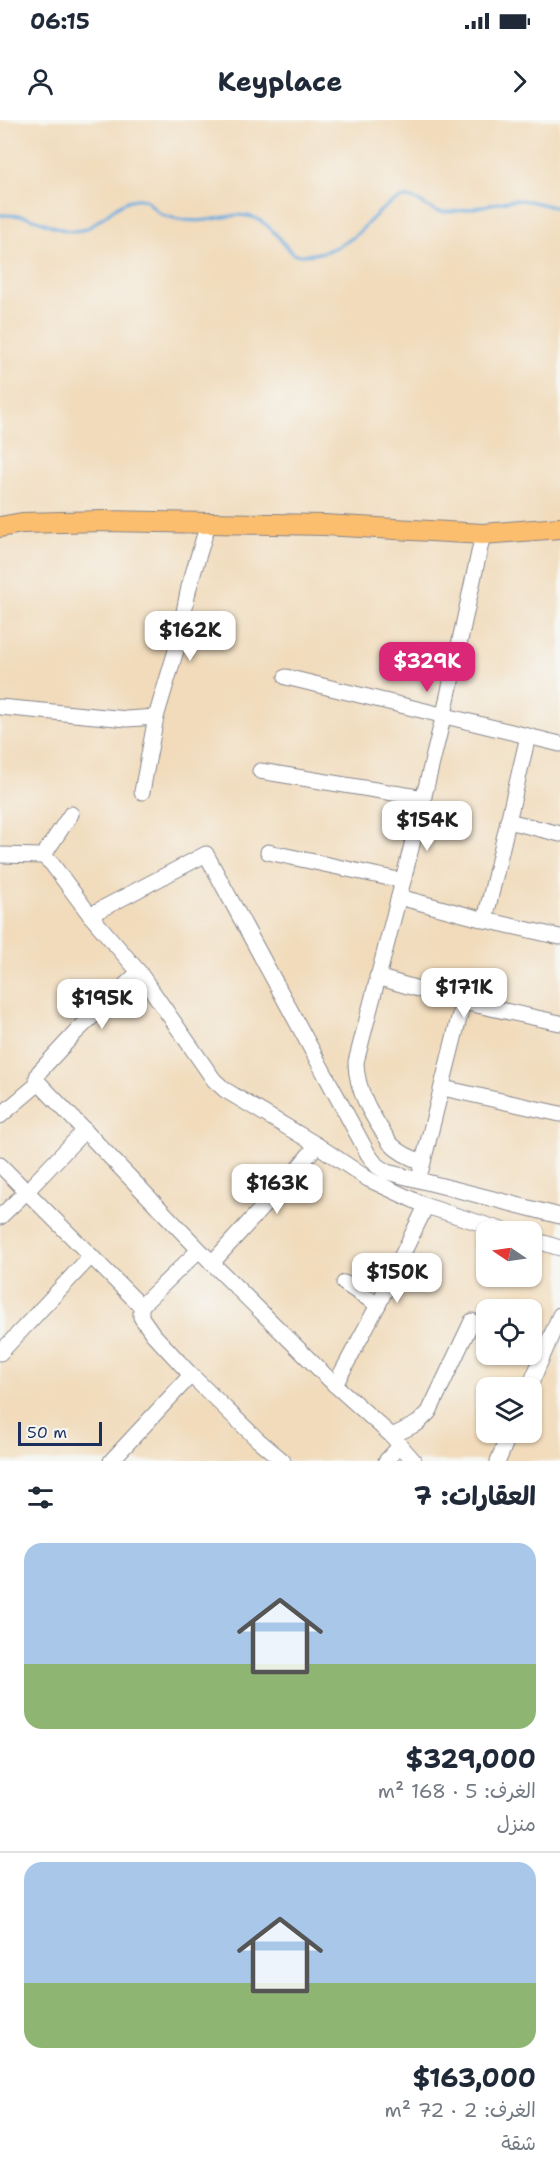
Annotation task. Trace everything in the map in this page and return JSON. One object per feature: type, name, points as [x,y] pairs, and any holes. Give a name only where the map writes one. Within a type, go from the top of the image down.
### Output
[{"type":"main road","points":[[0,527],[104,521],[324,525],[483,534],[560,528]]},
{"type":"street","points":[[142,792],[156,717],[177,647],[189,587],[208,524]]},
{"type":"street","points":[[423,1162],[409,1158],[390,1143],[360,1090],[356,1076],[356,1062],[424,798],[483,534]]},
{"type":"street","points":[[286,677],[560,744]]},
{"type":"street","points":[[0,707],[127,719],[156,717]]},
{"type":"street","points":[[485,920],[528,735]]},
{"type":"street","points":[[260,771],[424,798]]},
{"type":"street","points":[[43,856],[71,814]]},
{"type":"street","points":[[508,821],[560,834]]},
{"type":"street","points":[[268,852],[403,881]]},
{"type":"street","points":[[90,915],[206,854],[368,1154],[377,1166],[387,1172],[418,1178],[560,1216]]},
{"type":"street","points":[[0,855],[43,856],[52,864],[90,915],[139,972],[214,1080],[225,1090],[317,1145],[368,1179],[426,1206],[476,1222]]},
{"type":"street","points":[[399,897],[560,937]]},
{"type":"street","points":[[139,972],[77,1031],[39,1072],[37,1077],[39,1083],[199,1250],[414,1461]]},
{"type":"street","points":[[377,977],[463,1002],[560,1023]]},
{"type":"street","points":[[418,1178],[443,1088],[463,1002]]},
{"type":"street","points":[[0,1116],[39,1083]]},
{"type":"street","points":[[443,1088],[560,1114]]},
{"type":"street","points":[[0,1216],[85,1130]]},
{"type":"street","points":[[212,1263],[317,1145]]},
{"type":"street","points":[[0,1165],[141,1306],[141,1317],[153,1334],[191,1375],[283,1461]]},
{"type":"street","points":[[335,1385],[378,1305],[426,1206]]},
{"type":"street","points":[[542,1242],[560,1248]]},
{"type":"street","points":[[141,1306],[199,1250]]},
{"type":"street","points":[[0,1353],[91,1256]]},
{"type":"street","points":[[344,1283],[378,1305]]},
{"type":"street","points":[[535,1377],[560,1315]]},
{"type":"street","points":[[386,1461],[396,1441],[429,1412],[472,1321]]},
{"type":"street","points":[[111,1461],[191,1375]]},
{"type":"street","points":[[498,1461],[505,1443]]},
{"type":"waterway","points":[[0,215],[28,217],[58,228],[76,231],[91,226],[127,201],[141,199],[161,214],[181,219],[202,221],[248,216],[261,221],[270,228],[293,254],[310,255],[343,244],[384,208],[403,198],[415,199],[442,212],[460,211],[515,200],[560,208]]}]
